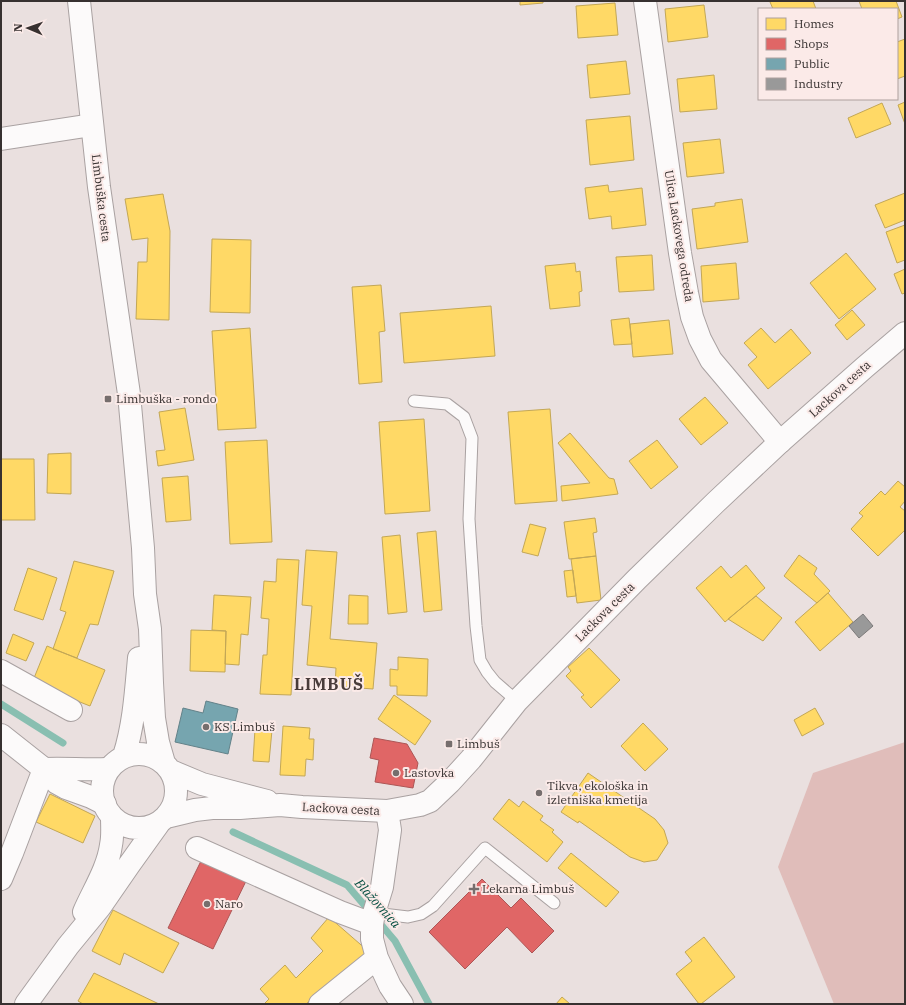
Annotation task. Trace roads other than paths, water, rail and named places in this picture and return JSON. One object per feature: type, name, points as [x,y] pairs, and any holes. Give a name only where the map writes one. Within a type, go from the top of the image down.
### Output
[{"type":"street","name":"Limbuška cesta","points":[[79,1],[99,187],[129,394],[143,548],[145,594]]},
{"type":"street","name":"Ulica Lackovega odreda","points":[[645,1],[680,254],[692,317],[700,339],[712,360],[780,442]]},
{"type":"street","points":[[1,139],[92,125]]},
{"type":"street","name":"Lackova cesta","points":[[280,805],[387,811],[420,805],[430,801],[471,759],[517,701],[653,564],[780,442],[864,367],[905,333]]},
{"type":"street","points":[[124,756],[129,742],[137,688],[140,658],[140,628],[145,594]]},
{"type":"street","points":[[26,1004],[68,946],[100,906],[171,807],[174,796],[174,783],[158,742],[154,718],[150,629],[145,594]]},
{"type":"street","points":[[1,671],[71,710]]},
{"type":"street","points":[[1,735],[44,769],[57,782],[66,788],[91,797],[108,810],[121,824],[132,827],[143,828],[152,826],[162,820],[195,810],[280,805]]},
{"type":"street","points":[[68,946],[109,856],[111,844],[108,810],[102,792],[107,769],[114,762],[124,756],[136,753],[146,754],[202,784],[280,805]]},
{"type":"street","points":[[44,769],[107,769]]},
{"type":"street","points":[[1,879],[44,769]]},
{"type":"street","points":[[387,811],[390,830],[377,930],[390,986],[402,1004]]},
{"type":"street","points":[[197,848],[377,930]]},
{"type":"street","points":[[320,1004],[377,930]]},
{"type":"lane","points":[[414,401],[447,404],[464,417],[472,438],[469,519],[480,660],[495,682],[517,701]]},
{"type":"lane","points":[[377,930],[408,916],[421,914],[433,906],[485,848],[554,903]]},
{"type":"waterway","name":"Blažovnica","points":[[1,704],[63,743]]},
{"type":"waterway","name":"Blažovnica","points":[[233,832],[347,885],[371,913]]},
{"type":"waterway","name":"Blažovnica","points":[[378,921],[395,941],[429,1004]]},
{"type":"place","name":"Limbuška - rondo","points":[[108,399]]},
{"type":"place","name":"KS Limbuš","points":[[206,727]]},
{"type":"place","name":"Limbuš","points":[[449,744]]},
{"type":"place","name":"Lastovka","points":[[396,773]]},
{"type":"place","name":"Tikva, ekološka in izletniška kmetija","points":[[539,793]]},
{"type":"place","name":"Lekarna Limbuš","points":[[474,889]]},
{"type":"place","name":"Naro","points":[[207,904]]},
{"type":"district","name":"LIMBUŠ","points":[[329,684]]}]
